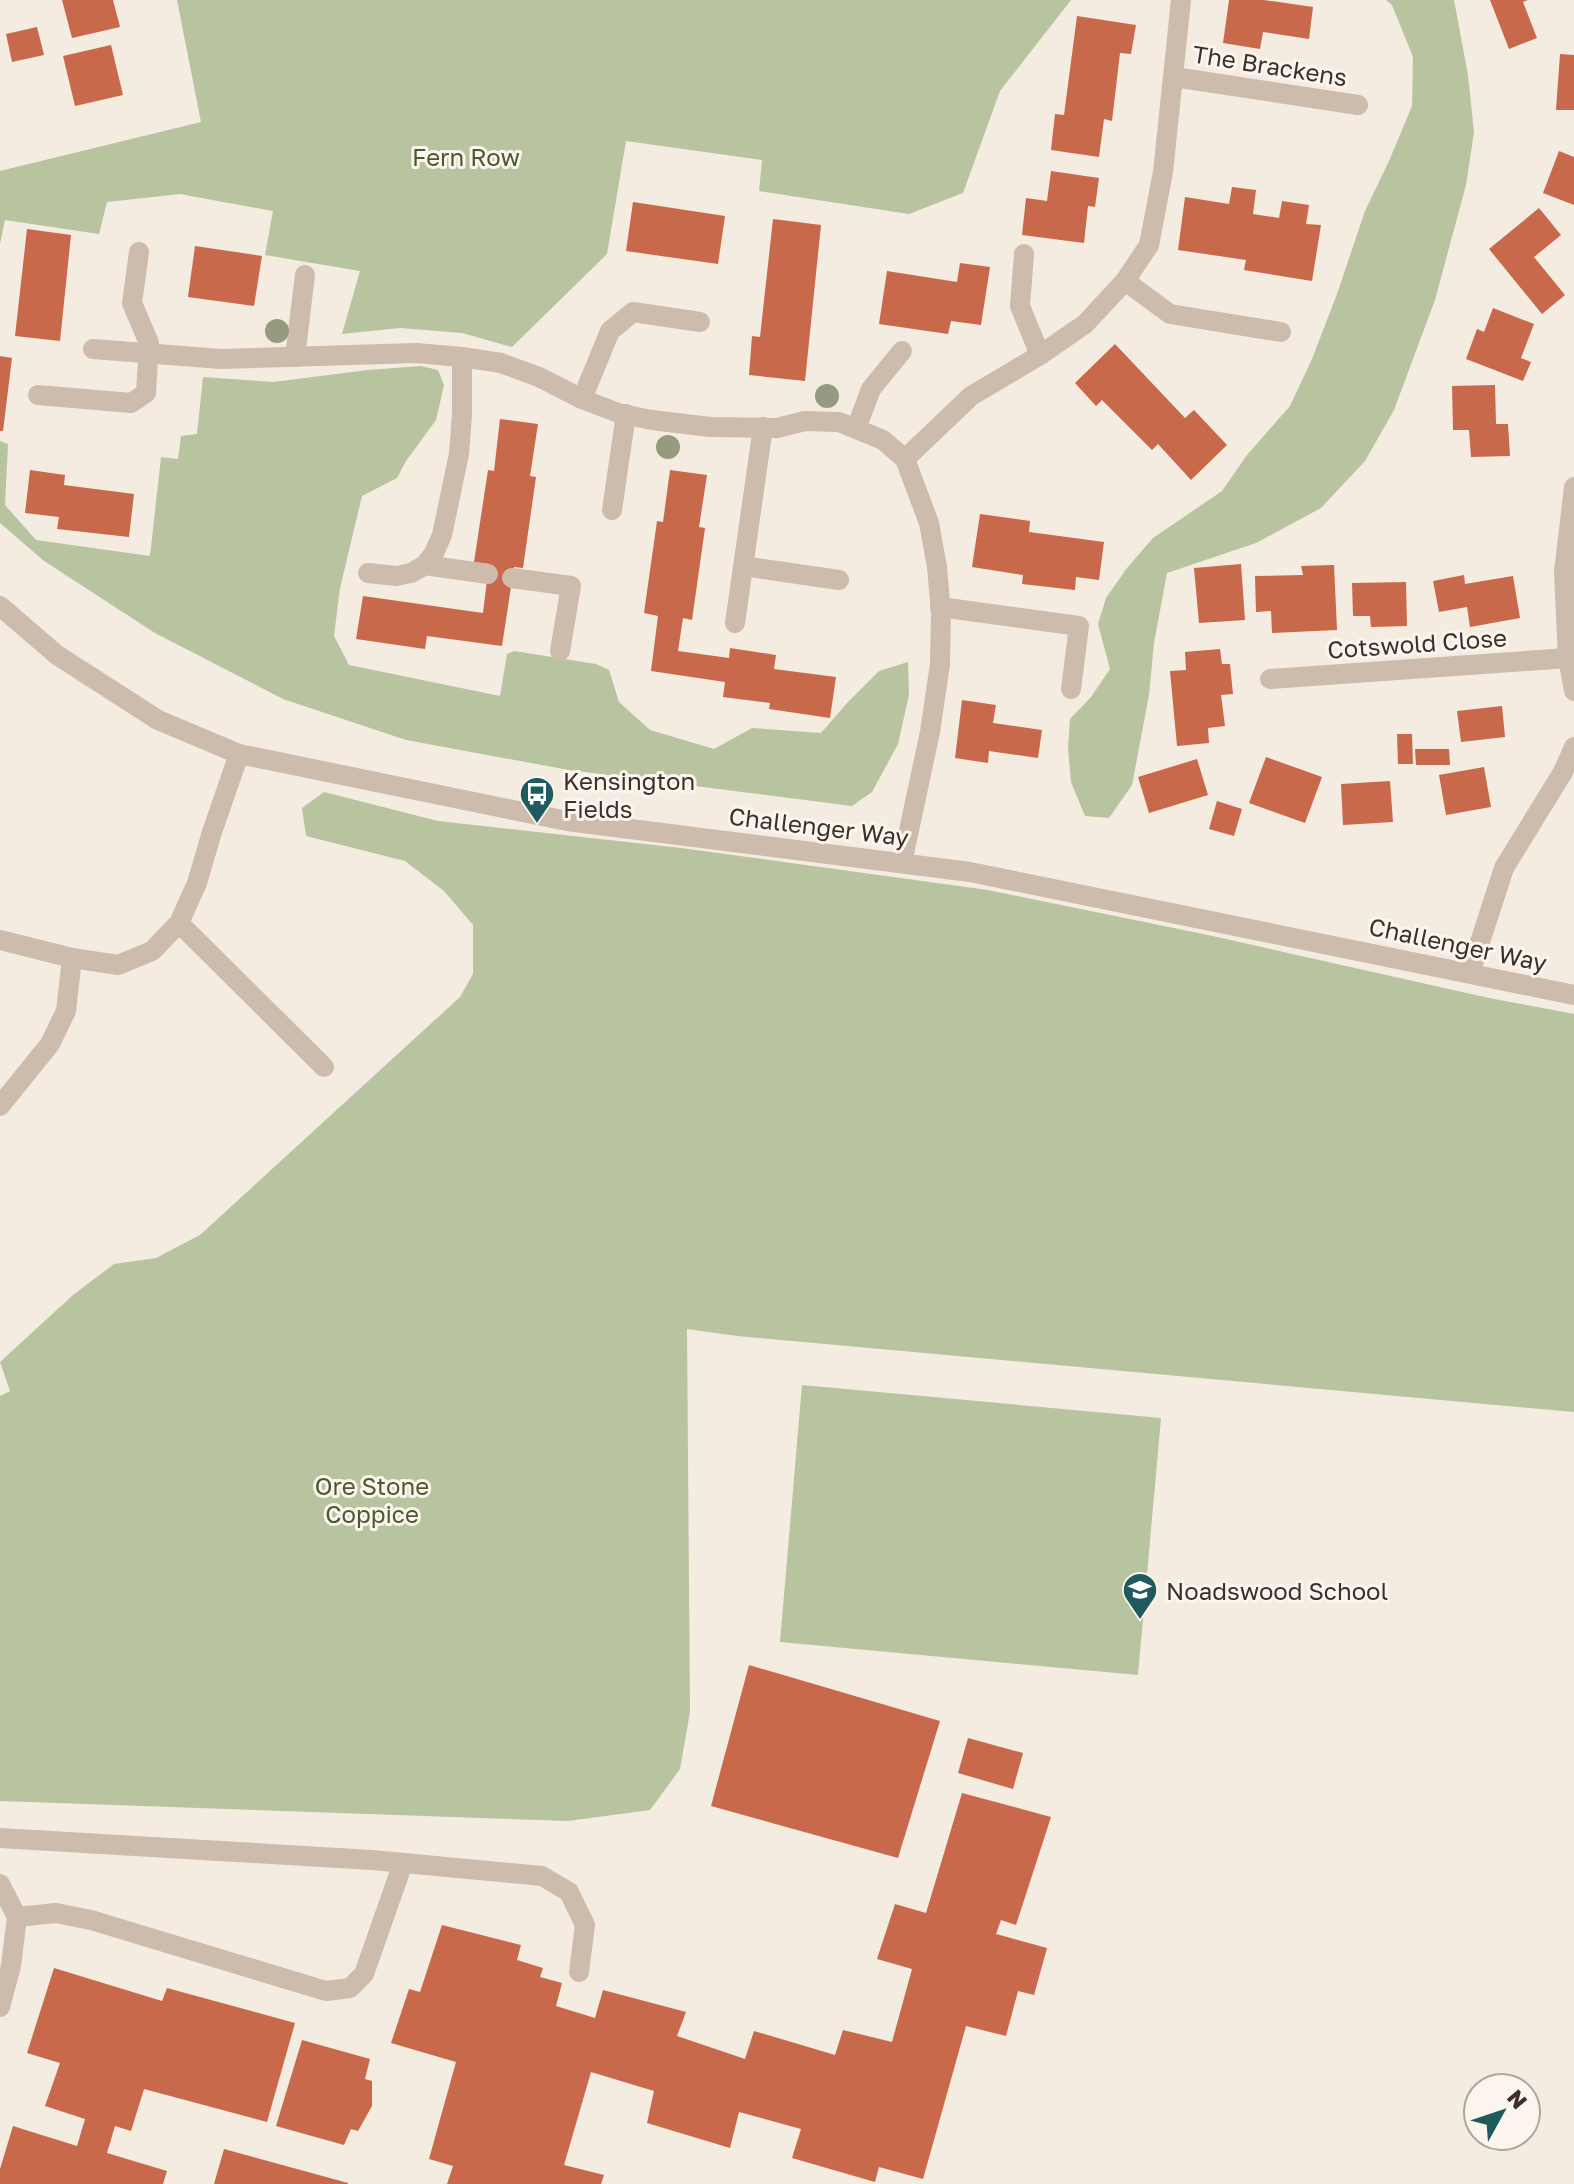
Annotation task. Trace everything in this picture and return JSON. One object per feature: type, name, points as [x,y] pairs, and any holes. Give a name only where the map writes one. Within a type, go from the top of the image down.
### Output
[{"type":"street","name":"The Brackens","points":[[905,459],[971,396],[1085,324],[1125,281],[1149,245],[1163,172],[1181,0]]},
{"type":"street","name":"The Brackens","points":[[1174,77],[1358,105]]},
{"type":"street","points":[[38,395],[131,403],[146,393],[149,343],[132,303],[139,252]]},
{"type":"street","points":[[1024,254],[1020,306],[1040,355]]},
{"type":"street","points":[[295,357],[305,275]]},
{"type":"street","points":[[1125,281],[1170,314],[1281,332]]},
{"type":"street","points":[[582,399],[610,331],[633,312],[700,322]]},
{"type":"street","points":[[93,349],[221,359],[416,353],[462,357],[501,363],[539,377],[582,399],[652,420],[710,427],[777,428],[805,421],[839,422],[883,440],[905,459],[929,523],[940,607],[940,664],[930,732],[902,863]]},
{"type":"street","points":[[856,429],[871,389],[902,351]]},
{"type":"street","points":[[368,573],[396,576],[411,573],[425,565],[442,535],[459,454],[462,357]]},
{"type":"street","points":[[612,510],[626,414]]},
{"type":"street","points":[[735,623],[763,427]]},
{"type":"street","points":[[1574,487],[1564,572],[1568,658],[1574,691]]},
{"type":"street","points":[[425,565],[488,574]]},
{"type":"street","points":[[743,566],[839,580]]},
{"type":"street","points":[[512,578],[571,586],[560,651]]},
{"type":"street","name":"Challenger Way","points":[[0,606],[57,655],[158,720],[239,754],[567,821],[970,872],[1574,995]]},
{"type":"street","points":[[940,607],[1079,626],[1071,689]]},
{"type":"street","name":"Cotswold Close","points":[[1270,679],[1568,658]]},
{"type":"street","points":[[1470,973],[1504,868],[1563,772],[1574,747]]},
{"type":"street","points":[[0,940],[72,958],[118,965],[152,951],[179,923],[197,883],[239,754]]},
{"type":"street","points":[[179,923],[324,1067]]},
{"type":"street","points":[[0,1106],[50,1044],[66,1011],[72,958]]},
{"type":"street","points":[[0,1838],[403,1863],[542,1876],[569,1892],[585,1925],[579,1972]]},
{"type":"street","points":[[17,1917],[56,1913],[91,1920],[326,1991],[350,1988],[364,1974],[403,1863]]},
{"type":"street","points":[[0,1884],[17,1917],[11,1966],[0,2007]]},
{"type":"green space","name":"Fern Row","points":[[177,0],[1071,0],[1000,91],[963,193],[909,214],[759,191],[762,160],[626,141],[607,254],[512,347],[462,333],[400,328],[342,334],[360,271],[265,255],[273,211],[180,194],[107,202],[99,234],[5,220],[0,244],[0,171],[201,122]]},
{"type":"green space","points":[[1386,0],[1454,0],[1468,75],[1474,132],[1466,185],[1435,300],[1394,410],[1365,461],[1321,508],[1256,543],[1167,573],[1132,785],[1109,818],[1085,816],[1071,782],[1068,749],[1070,719],[1091,697],[1110,669],[1098,624],[1106,598],[1153,538],[1222,491],[1247,455],[1290,406],[1337,294],[1365,211],[1412,106],[1413,57],[1392,5]]},
{"type":"green space","points":[[421,366],[438,370],[444,385],[436,420],[397,478],[362,496],[340,588],[334,636],[349,665],[500,696],[507,654],[514,651],[596,664],[609,670],[619,702],[650,730],[714,749],[752,728],[821,733],[879,671],[908,662],[909,695],[898,744],[872,792],[852,806],[569,770],[406,740],[283,699],[155,633],[44,561],[0,523],[0,441],[8,444],[5,505],[36,540],[150,556],[161,457],[178,459],[181,436],[197,434],[203,377],[273,382]]},
{"type":"green space","name":"Ore Stone Coppice","points":[[324,792],[438,821],[681,848],[988,890],[1574,1014],[1574,1412],[687,1329],[690,1712],[680,1769],[650,1810],[568,1821],[0,1801],[0,1396],[10,1391],[0,1362],[73,1295],[114,1264],[156,1258],[200,1235],[460,997],[473,974],[473,925],[444,891],[405,861],[306,836],[302,808]]},
{"type":"green space","points":[[802,1385],[1161,1418],[1138,1675],[780,1642]]},
{"type":"building","points":[[62,0],[113,0],[120,27],[72,38]]},
{"type":"building","points":[[1229,0],[1264,0],[1313,7],[1309,39],[1263,32],[1260,49],[1223,43]]},
{"type":"building","points":[[1490,0],[1528,0],[1523,2],[1537,38],[1509,49]]},
{"type":"building","points":[[1077,16],[1136,25],[1131,54],[1120,53],[1112,121],[1104,119],[1099,157],[1051,150],[1055,114],[1064,115]]},
{"type":"building","points":[[37,27],[44,55],[12,62],[6,34]]},
{"type":"building","points":[[111,45],[123,95],[75,106],[63,56]]},
{"type":"building","points":[[1560,54],[1574,55],[1574,110],[1556,110]]},
{"type":"building","points":[[1559,151],[1574,157],[1574,205],[1543,193]]},
{"type":"building","points":[[1051,171],[1099,178],[1095,207],[1088,206],[1084,243],[1022,235],[1026,198],[1047,201]]},
{"type":"building","points":[[1232,187],[1256,190],[1253,214],[1279,218],[1282,201],[1309,205],[1306,224],[1321,225],[1312,281],[1244,270],[1246,260],[1178,250],[1185,197],[1229,204]]},
{"type":"building","points":[[633,202],[725,216],[718,264],[626,251]]},
{"type":"building","points":[[1539,208],[1561,235],[1534,257],[1565,295],[1542,314],[1489,249]]},
{"type":"building","points":[[773,219],[821,225],[805,381],[749,375],[752,336],[760,337]]},
{"type":"building","points":[[27,229],[71,235],[60,341],[15,336]]},
{"type":"building","points":[[195,246],[262,256],[254,306],[188,297]]},
{"type":"building","points":[[960,263],[990,267],[981,325],[951,321],[948,334],[879,324],[887,271],[957,282]]},
{"type":"building","points":[[1493,308],[1534,324],[1521,358],[1531,362],[1523,381],[1466,359],[1477,329],[1484,332]]},
{"type":"building","points":[[1115,344],[1185,418],[1194,410],[1227,445],[1191,480],[1158,444],[1152,450],[1102,400],[1096,406],[1075,383]]},
{"type":"building","points":[[0,356],[12,358],[3,431],[0,431]]},
{"type":"building","points":[[1495,385],[1496,424],[1508,424],[1510,456],[1471,457],[1469,430],[1453,430],[1452,386]]},
{"type":"building","points":[[500,419],[538,424],[530,476],[536,477],[523,568],[514,567],[502,646],[427,636],[425,649],[356,639],[363,596],[483,613],[489,564],[474,562],[488,470],[494,471]]},
{"type":"building","points":[[30,470],[65,475],[64,485],[134,494],[129,537],[57,529],[59,517],[25,513]]},
{"type":"building","points":[[670,470],[707,475],[699,527],[705,528],[692,620],[683,618],[678,651],[729,658],[730,648],[776,655],[774,669],[836,677],[830,718],[769,709],[770,703],[723,697],[725,682],[651,671],[658,616],[644,613],[657,521],[663,522]]},
{"type":"building","points":[[980,514],[1030,521],[1029,532],[1104,542],[1099,580],[1076,577],[1075,590],[1022,584],[1023,575],[972,567]]},
{"type":"building","points":[[1241,564],[1245,620],[1199,623],[1194,568]]},
{"type":"building","points":[[1334,565],[1337,630],[1272,633],[1271,611],[1256,612],[1255,576],[1303,575],[1301,566]]},
{"type":"building","points":[[1464,575],[1465,584],[1513,576],[1520,618],[1470,627],[1467,607],[1439,612],[1433,581]]},
{"type":"building","points":[[1406,582],[1407,626],[1371,627],[1370,616],[1353,616],[1352,583]]},
{"type":"building","points":[[1220,649],[1222,664],[1230,664],[1233,694],[1221,695],[1225,726],[1208,728],[1209,743],[1177,746],[1170,671],[1186,670],[1185,652]]},
{"type":"building","points":[[962,700],[996,705],[993,723],[1042,730],[1038,758],[989,751],[988,763],[955,758]]},
{"type":"building","points":[[1502,706],[1505,737],[1461,742],[1457,711]]},
{"type":"building","points":[[1397,734],[1412,734],[1413,764],[1398,764]]},
{"type":"building","points":[[1415,749],[1449,749],[1450,765],[1416,765]]},
{"type":"building","points":[[1266,757],[1322,777],[1305,823],[1249,803]]},
{"type":"building","points":[[1197,759],[1208,795],[1149,813],[1138,777]]},
{"type":"building","points":[[1484,767],[1491,807],[1446,815],[1439,775]]},
{"type":"building","points":[[1390,781],[1393,822],[1343,825],[1341,784]]},
{"type":"building","points":[[1217,801],[1242,809],[1234,836],[1209,829]]},
{"type":"building","points":[[749,1665],[940,1721],[898,1858],[711,1806]]},
{"type":"building","points":[[968,1738],[1023,1753],[1013,1789],[958,1773]]},
{"type":"building","points":[[962,1793],[1051,1817],[1016,1925],[1001,1920],[996,1934],[1047,1948],[1034,1995],[1018,1991],[1006,2036],[966,2026],[923,2179],[879,2167],[875,2182],[792,2158],[801,2129],[739,2112],[730,2148],[647,2123],[654,2091],[591,2072],[564,2165],[604,2175],[601,2184],[447,2184],[453,2166],[429,2159],[456,2062],[391,2043],[409,1989],[420,1992],[442,1925],[521,1945],[517,1960],[543,1968],[540,1977],[562,1983],[556,2006],[595,2018],[603,1990],[686,2012],[677,2036],[745,2059],[754,2031],[835,2055],[843,2030],[892,2042],[912,1969],[877,1959],[895,1904],[926,1913]]},
{"type":"building","points":[[54,1968],[162,2001],[167,1988],[295,2023],[267,2122],[144,2089],[131,2131],[115,2126],[107,2153],[167,2171],[163,2184],[0,2184],[0,2169],[13,2126],[77,2146],[85,2119],[45,2106],[60,2063],[27,2053]]},
{"type":"building","points":[[302,2040],[370,2059],[365,2079],[372,2081],[372,2106],[358,2131],[351,2129],[344,2145],[276,2126]]},
{"type":"building","points":[[224,2149],[348,2183],[348,2184],[214,2184]]},
{"type":"place","name":"Kensington Fields","points":[[537,825]]},
{"type":"place","name":"Noadswood School","points":[[1140,1621]]}]
